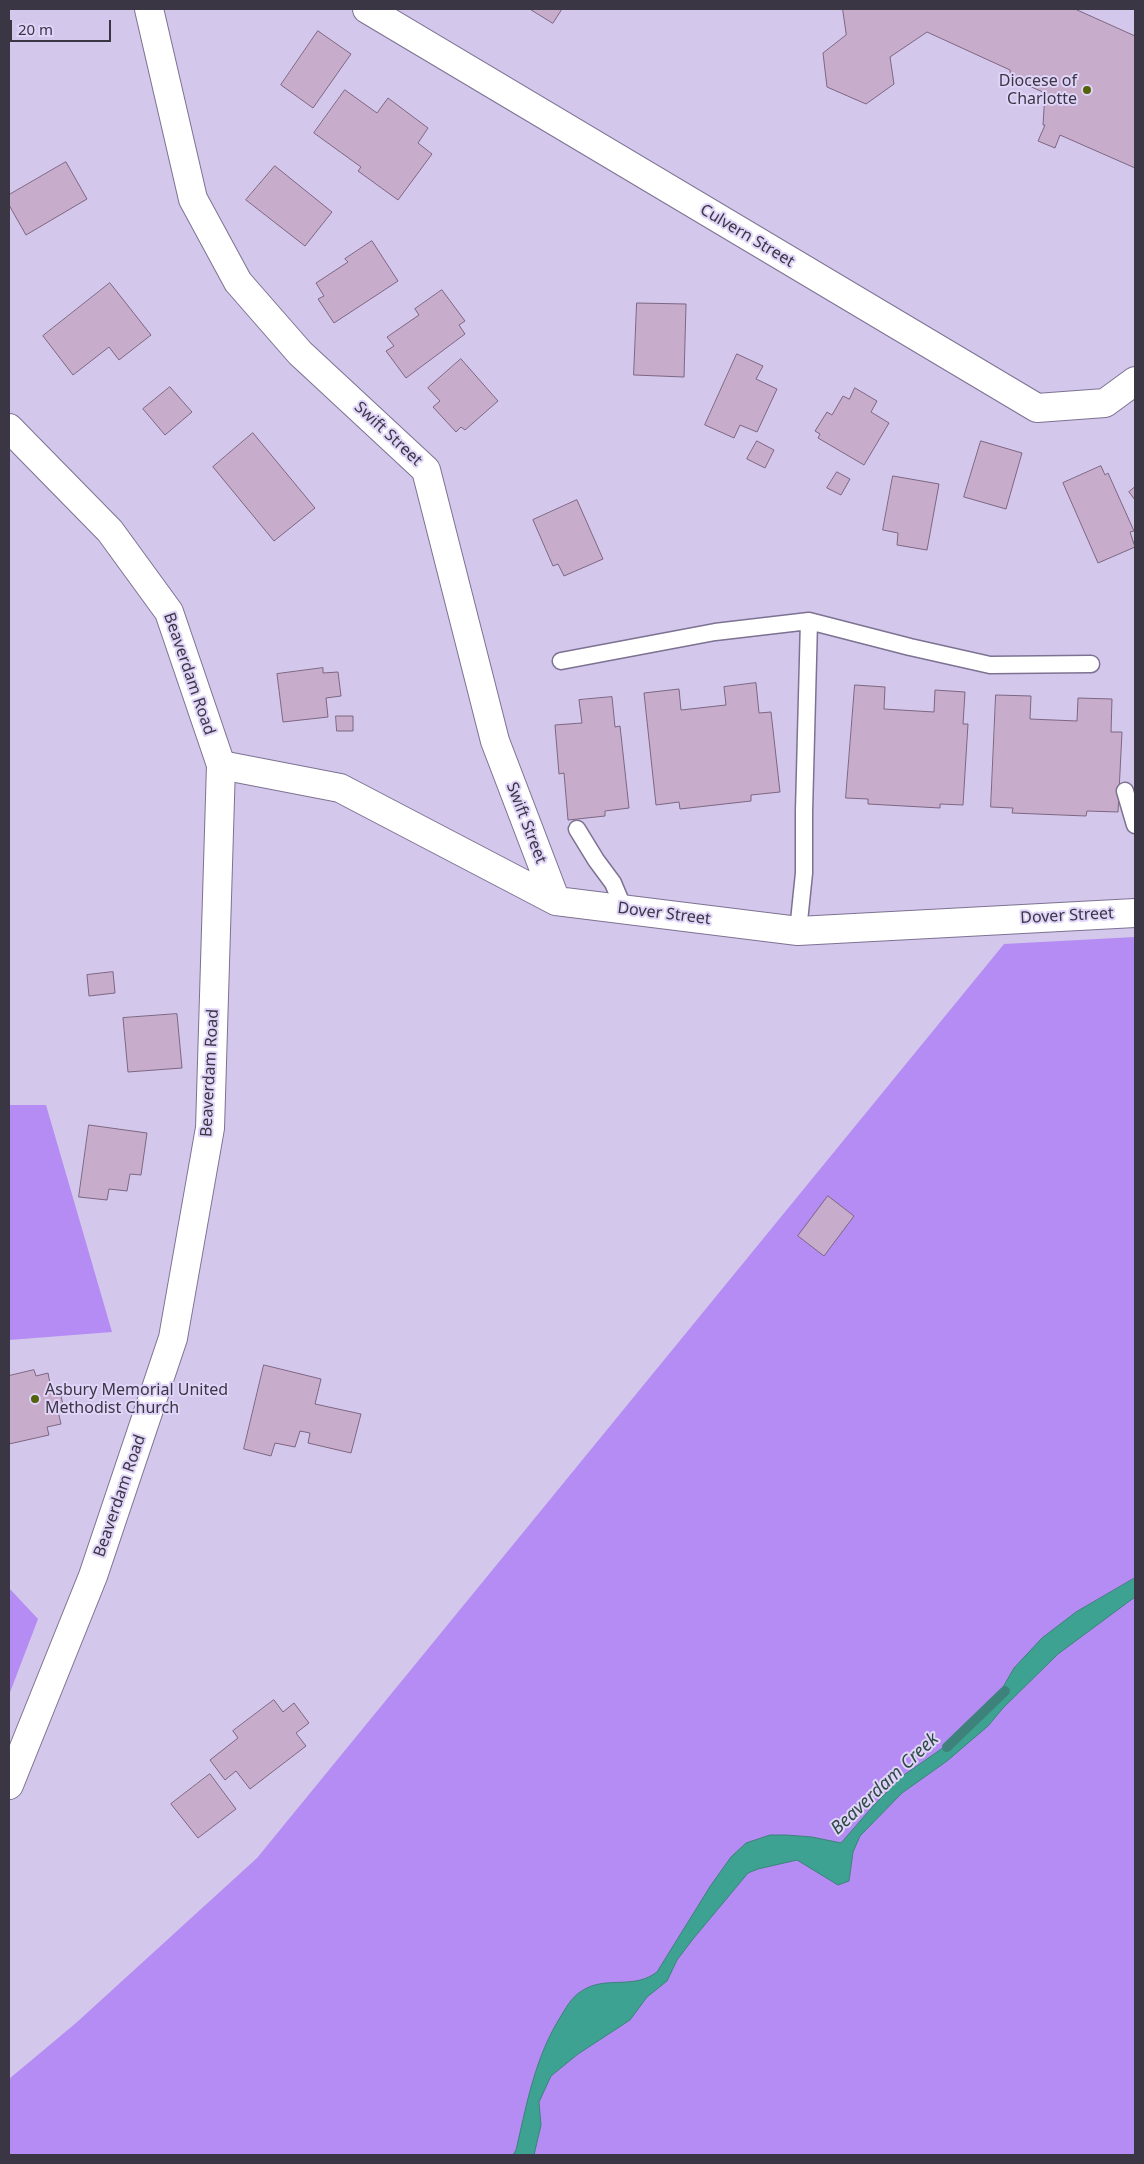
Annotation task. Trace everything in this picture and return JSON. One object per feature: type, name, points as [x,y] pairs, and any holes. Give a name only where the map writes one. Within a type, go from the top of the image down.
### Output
[{"type":"street","name":"Swift Street","points":[[149,9],[193,199],[238,282],[300,353],[426,470],[495,741],[556,901]]},
{"type":"street","name":"Culvern Street","points":[[367,9],[1037,408],[1105,403],[1135,382]]},
{"type":"street","name":"Beaverdam Road","points":[[9,428],[110,531],[169,612],[221,766],[210,1128],[173,1338],[93,1576],[9,1785]]},
{"type":"street","name":"Dover Street","points":[[221,766],[340,788],[556,901],[798,931],[1135,913]]},
{"type":"lane","points":[[798,931],[804,873],[809,621]]},
{"type":"lane","points":[[561,661],[715,632],[809,621],[990,665],[1092,664]]},
{"type":"lane","points":[[1125,790],[1135,826]]},
{"type":"lane","points":[[576,828],[596,860],[614,883],[624,909]]},
{"type":"shaded area","points":[[1135,937],[1135,2155],[9,2155],[9,2079],[76,2023],[257,1858],[1004,944]]},
{"type":"shaded area","points":[[9,1105],[46,1105],[112,1332],[9,1340]]},
{"type":"shaded area","points":[[1135,1578],[1135,1597],[1058,1654],[1003,1708],[988,1726],[947,1761],[902,1793],[860,1836],[853,1852],[849,1881],[838,1885],[797,1860],[748,1873],[677,1960],[667,1981],[647,1997],[630,2020],[578,2054],[551,2076],[539,2102],[541,2125],[534,2155],[513,2155],[516,2150],[538,2064],[552,2032],[575,1996],[582,1990],[595,1985],[631,1982],[649,1977],[657,1972],[711,1885],[731,1857],[746,1843],[770,1835],[786,1835],[812,1837],[841,1843],[874,1805],[904,1775],[957,1738],[995,1701],[1014,1668],[1042,1638],[1076,1612]]},
{"type":"shaded area","points":[[9,1588],[38,1619],[9,1695]]},
{"type":"building","points":[[530,9],[562,9],[553,23]]},
{"type":"building","name":"Diocese of Charlotte","points":[[843,9],[1075,9],[1135,36],[1135,168],[1060,135],[1055,148],[1038,141],[1045,125],[1043,125],[1045,93],[1011,78],[1010,70],[927,32],[890,57],[894,84],[866,104],[827,87],[823,53],[846,35]]},
{"type":"building","points":[[318,31],[351,54],[313,108],[281,85]]},
{"type":"building","points":[[345,90],[377,113],[388,98],[428,128],[418,143],[432,154],[398,200],[358,171],[361,167],[314,133]]},
{"type":"building","points":[[66,162],[87,199],[26,235],[9,205],[9,195]]},
{"type":"building","points":[[275,166],[332,212],[305,246],[246,200]]},
{"type":"building","points":[[372,241],[398,281],[334,323],[318,299],[324,296],[316,283],[348,262],[345,259]]},
{"type":"building","points":[[110,283],[151,335],[119,360],[109,347],[73,375],[43,336]]},
{"type":"building","points":[[442,290],[465,321],[459,325],[465,334],[406,378],[386,351],[394,346],[387,337],[419,315],[415,309]]},
{"type":"building","points":[[637,303],[686,304],[684,377],[634,375]]},
{"type":"building","points":[[737,354],[763,366],[756,379],[777,389],[757,432],[740,425],[734,438],[705,425]]},
{"type":"building","points":[[461,359],[498,401],[465,430],[461,427],[456,432],[433,407],[440,401],[428,388]]},
{"type":"building","points":[[170,387],[192,412],[165,435],[143,409]]},
{"type":"building","points":[[855,388],[877,401],[871,412],[889,423],[864,465],[818,438],[820,434],[815,431],[827,412],[832,415],[843,396],[849,399]]},
{"type":"building","points":[[253,433],[315,508],[274,541],[213,467]]},
{"type":"building","points":[[757,441],[774,450],[765,468],[747,459]]},
{"type":"building","points":[[981,441],[1022,453],[1006,509],[964,497]]},
{"type":"building","points":[[1101,466],[1105,475],[1108,473],[1134,531],[1130,532],[1135,547],[1098,563],[1063,483]]},
{"type":"building","points":[[837,472],[850,479],[841,495],[827,488]]},
{"type":"building","points":[[893,476],[939,484],[927,550],[897,545],[898,533],[883,530]]},
{"type":"building","points":[[1135,487],[1135,500],[1129,492]]},
{"type":"building","points":[[577,500],[603,559],[564,576],[558,564],[553,566],[533,520]]},
{"type":"building","points":[[323,668],[323,673],[338,672],[341,696],[326,698],[328,717],[283,722],[277,674]]},
{"type":"building","points":[[756,683],[759,713],[771,712],[780,792],[751,795],[751,801],[680,809],[679,802],[656,805],[644,693],[679,689],[681,710],[726,705],[724,687]]},
{"type":"building","points":[[855,685],[885,687],[884,709],[934,712],[935,690],[965,692],[963,724],[968,724],[963,805],[940,804],[940,808],[868,804],[868,799],[846,798]]},
{"type":"building","points":[[996,695],[1031,696],[1030,719],[1077,721],[1078,698],[1112,699],[1111,732],[1122,732],[1118,812],[1087,811],[1086,816],[1012,813],[1013,808],[991,807]]},
{"type":"building","points":[[612,697],[615,727],[620,726],[629,808],[605,811],[605,816],[568,820],[564,773],[559,774],[555,725],[582,723],[579,700]]},
{"type":"building","points":[[336,716],[353,716],[353,731],[337,731]]},
{"type":"building","points":[[113,972],[115,993],[89,996],[87,975]]},
{"type":"building","points":[[177,1014],[182,1068],[128,1072],[123,1018]]},
{"type":"building","points":[[89,1125],[147,1133],[141,1175],[130,1174],[127,1191],[109,1189],[107,1200],[79,1197]]},
{"type":"building","points":[[828,1196],[854,1216],[824,1256],[798,1236]]},
{"type":"building","points":[[264,1365],[321,1379],[315,1404],[361,1414],[351,1453],[308,1443],[310,1433],[300,1431],[295,1447],[275,1443],[271,1456],[244,1449]]},
{"type":"building","name":"Asbury Memorial United Methodist Church","points":[[34,1370],[36,1376],[48,1373],[51,1389],[59,1387],[64,1409],[58,1411],[61,1424],[47,1427],[49,1435],[9,1444],[9,1376]]},
{"type":"building","points":[[274,1700],[283,1712],[294,1703],[309,1723],[296,1733],[306,1746],[250,1789],[236,1771],[225,1780],[210,1760],[238,1738],[233,1731]]},
{"type":"building","points":[[210,1774],[236,1809],[198,1838],[171,1804]]},
{"type":"waterway","name":"Beaverdam Creek","points":[[947,1747],[1005,1691]]},
{"type":"place","name":"Diocese of Charlotte","points":[[1087,90]]},
{"type":"place","name":"Asbury Memorial United Methodist Church","points":[[35,1399]]}]
